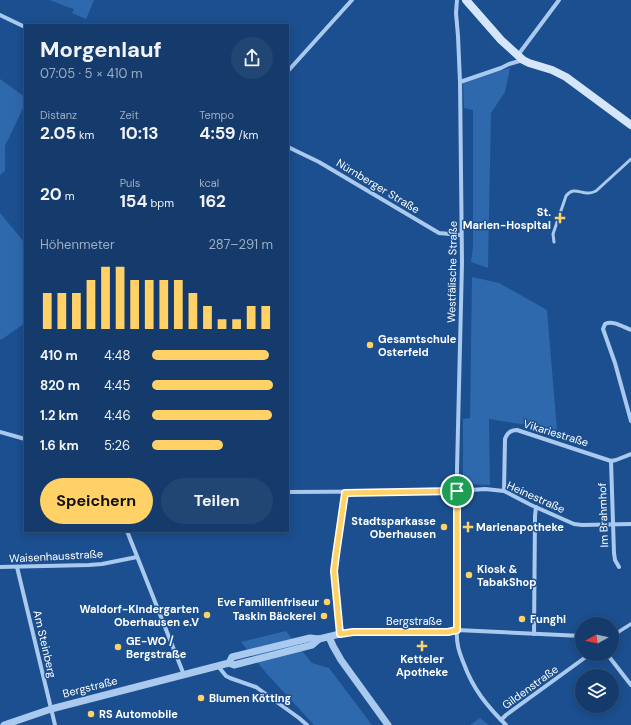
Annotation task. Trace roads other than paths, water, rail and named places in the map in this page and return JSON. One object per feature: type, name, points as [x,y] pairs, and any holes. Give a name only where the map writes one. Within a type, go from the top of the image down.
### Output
[{"type":"main road","points":[[466,0],[500,40],[520,58],[529,63],[560,73],[631,125]]},
{"type":"street","points":[[289,70],[352,0]]},
{"type":"street","name":"Westfälische Straße","points":[[457,0],[456,13],[460,82],[462,263],[457,469],[456,641],[471,682],[485,703],[506,725]]},
{"type":"street","points":[[460,82],[501,68],[520,58],[560,0]]},
{"type":"street","points":[[0,15],[24,26]]},
{"type":"street","name":"Nürnberger Straße","points":[[289,147],[319,162],[439,232],[444,234],[461,235]]},
{"type":"street","points":[[631,330],[609,322],[605,324],[603,329],[615,363],[631,421]]},
{"type":"street","name":"Vikariestraße","points":[[504,491],[504,439],[507,433],[512,430],[517,430],[611,461]]},
{"type":"street","points":[[0,432],[24,439]]},
{"type":"street","points":[[611,461],[631,454]]},
{"type":"street","name":"Im Brahmhof","points":[[611,461],[614,553],[615,560],[619,567]]},
{"type":"street","name":"Heinestraße","points":[[289,492],[345,493],[485,490],[504,491],[574,524],[631,524]]},
{"type":"street","points":[[340,634],[334,571],[336,548],[345,493]]},
{"type":"street","points":[[534,634],[536,507]]},
{"type":"street","points":[[127,532],[184,674]]},
{"type":"street","name":"Waisenhausstraße","points":[[0,567],[89,565],[137,557]]},
{"type":"street","name":"Am Steinberg","points":[[17,567],[55,725]]},
{"type":"street","points":[[619,632],[631,624]]},
{"type":"street","name":"Bergstraße","points":[[4,725],[51,709],[184,674],[229,663],[234,665],[312,645],[319,639],[340,634],[353,632],[448,632],[457,630],[575,636]]},
{"type":"street","points":[[329,637],[341,660],[388,725]]},
{"type":"street","name":"Gildenstraße","points":[[501,720],[580,661]]},
{"type":"street","points":[[612,661],[631,685]]},
{"type":"street","points":[[218,666],[226,676],[256,687],[307,725]]},
{"type":"lane","points":[[554,242],[553,234],[566,196],[572,191],[590,193],[596,191],[631,159]]},
{"type":"place","name":"St. Marien-Hospital","points":[[560,218]]},
{"type":"place","name":"Gesamtschule Osterfeld","points":[[370,345]]},
{"type":"place","name":"Stadtsparkasse Oberhausen","points":[[444,527]]},
{"type":"place","name":"Marienapotheke","points":[[468,527]]},
{"type":"place","name":"Kiosk & TabakShop","points":[[469,575]]},
{"type":"place","name":"Eve Familienfriseur","points":[[327,602]]},
{"type":"place","name":"Waldorf-Kindergarten Oberhausen e.V","points":[[207,615]]},
{"type":"place","name":"Taskin Bäckerei","points":[[324,616]]},
{"type":"place","name":"Funghi","points":[[522,619]]},
{"type":"place","name":"Ketteler Apotheke","points":[[422,646]]},
{"type":"place","name":"GE-WO / Bergstraße","points":[[118,647]]},
{"type":"place","name":"Blumen Kötting","points":[[201,698]]},
{"type":"place","name":"RS Automobile","points":[[91,714]]}]
